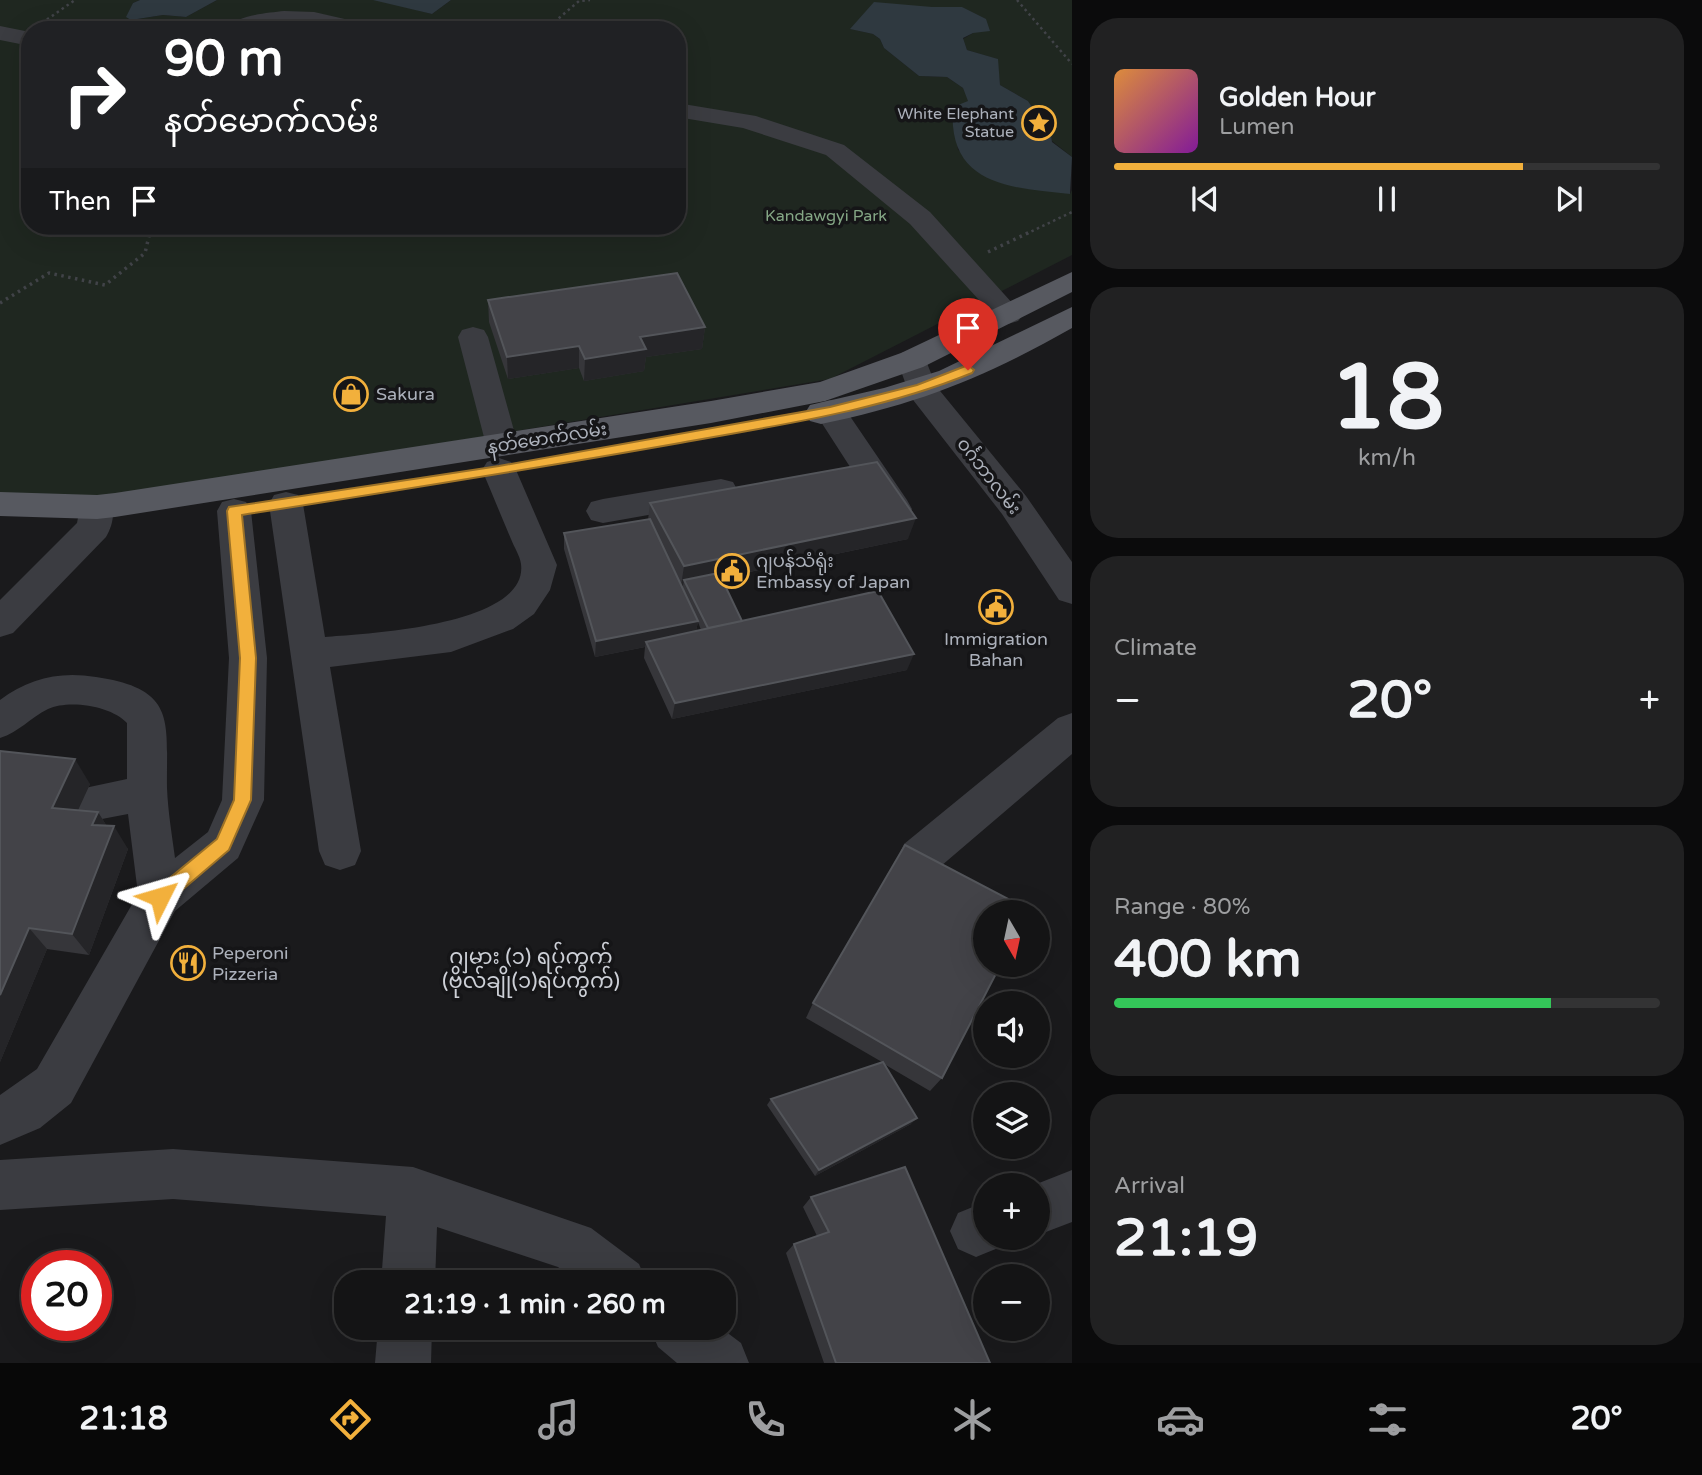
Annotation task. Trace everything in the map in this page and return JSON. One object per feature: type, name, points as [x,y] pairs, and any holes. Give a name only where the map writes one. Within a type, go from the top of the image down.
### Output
[{"type":"main road","name":"နတ်မောက်လမ်း","points":[[0,527],[96,518],[234,499],[575,445],[830,411],[916,374],[1007,315],[1072,281]]},
{"type":"main road","name":"နတ်မောက်လမ်း","points":[[575,445],[710,412],[992,360],[1072,316]]},
{"type":"main road","name":"နတ်မောက်လမ်း","points":[[234,499],[286,504],[500,458]]},
{"type":"main road","name":"နတ်မောက်လမ်း","points":[[0,504],[96,518]]},
{"type":"street","points":[[262,21],[277,16],[300,16],[322,21]]},
{"type":"street","points":[[0,33],[21,37]]},
{"type":"street","points":[[686,111],[747,121],[835,150],[920,218],[1007,315]]},
{"type":"street","points":[[310,653],[366,649],[451,637],[500,619],[521,604],[532,590],[539,565],[500,458],[473,337]]},
{"type":"street","name":"ဝင်္ဂဘာလမ်း","points":[[916,374],[1014,505],[1059,554],[1072,590]]},
{"type":"street","points":[[830,411],[902,519]]},
{"type":"street","points":[[828,473],[868,466]]},
{"type":"street","points":[[603,511],[749,486]]},
{"type":"street","points":[[0,1120],[23,1111],[54,1086],[160,897],[223,845],[243,800],[248,658],[234,499]]},
{"type":"street","points":[[286,504],[340,850]]},
{"type":"street","points":[[0,623],[96,518]]},
{"type":"street","points":[[0,722],[22,705],[49,692],[79,689],[133,704],[145,714],[148,731],[147,793],[160,897]]},
{"type":"street","points":[[919,858],[1072,730]]},
{"type":"street","points":[[81,805],[147,793]]},
{"type":"street","points":[[0,1185],[173,1174],[414,1193],[573,1246],[603,1270]]},
{"type":"street","points":[[409,1270],[414,1193]]},
{"type":"street","points":[[1050,1204],[1072,1196]]},
{"type":"street","points":[[403,1363],[404,1340]]},
{"type":"street","points":[[692,1340],[721,1363]]},
{"type":"path","points":[[46,21],[75,0]]},
{"type":"path","points":[[556,21],[579,1],[590,0]]},
{"type":"path","points":[[1017,0],[1072,64]]},
{"type":"path","points":[[962,264],[1072,212]]},
{"type":"path","points":[[0,303],[50,273],[106,285],[145,253],[150,235]]},
{"type":"green space","name":"Kandawgyi Park","points":[[0,0],[140,0],[133,3],[131,20],[163,15],[186,17],[217,0],[379,0],[432,14],[451,0],[1072,0],[1072,157],[1052,141],[1046,113],[1034,110],[1028,101],[1000,85],[997,59],[967,50],[963,39],[973,33],[962,7],[932,8],[851,29],[873,34],[880,39],[884,48],[919,76],[947,77],[963,88],[969,101],[953,119],[958,150],[1070,194],[1072,190],[1072,255],[830,379],[92,501],[0,495]]},
{"type":"shaded area","points":[[140,0],[217,0],[186,17],[163,15],[131,20],[126,17],[133,3]]},
{"type":"shaded area","points":[[373,0],[451,0],[432,14]]},
{"type":"shaded area","points":[[874,2],[962,7],[986,19],[990,31],[973,33],[963,38],[967,50],[998,59],[1000,85],[1028,101],[1034,110],[1056,119],[1057,127],[1051,135],[1052,142],[1072,157],[1070,194],[1005,184],[972,167],[960,153],[954,133],[953,107],[968,101],[963,88],[947,77],[919,76],[884,48],[880,39],[873,34],[850,29]]},
{"type":"building","points":[[677,273],[705,327],[640,337],[646,349],[585,359],[579,346],[507,357],[488,300]]},
{"type":"building","points":[[877,462],[916,518],[684,566],[650,503]]},
{"type":"building","points":[[650,519],[698,621],[596,641],[564,533]]},
{"type":"building","points":[[719,573],[742,621],[708,628],[684,580]]},
{"type":"building","points":[[878,591],[914,654],[675,703],[646,642]]},
{"type":"building","points":[[0,751],[75,759],[52,808],[98,812],[92,825],[114,826],[72,934],[29,928],[0,995]]},
{"type":"building","points":[[905,845],[1010,900],[973,900],[973,977],[994,977],[987,991],[973,991],[973,1018],[942,1078],[813,1003]]},
{"type":"building","points":[[883,1062],[917,1118],[819,1170],[771,1099]]},
{"type":"building","points":[[905,1167],[973,1324],[973,1341],[980,1341],[990,1363],[836,1363],[794,1244],[829,1232],[811,1197]]},
{"type":"place","name":"White Elephant Statue","points":[[1039,123]]},
{"type":"place","name":"Sakura","points":[[351,394]]},
{"type":"place","name":"ဂျပန်သံရုံး Embassy of Japan","points":[[732,571]]},
{"type":"place","name":"Immigration Bahan","points":[[996,607]]},
{"type":"place","name":"Peperoni Pizzeria","points":[[188,963]]},
{"type":"district","name":"ဂျမား (၁) ရပ်ကွက် (ဗိုလ်ချို(၁)ရပ်ကွက်)","points":[[531,969]]},
{"type":"route","points":[[160,897],[223,845],[243,800],[248,658],[234,511],[359,493],[732,430],[866,404],[921,389],[968,370]]}]
